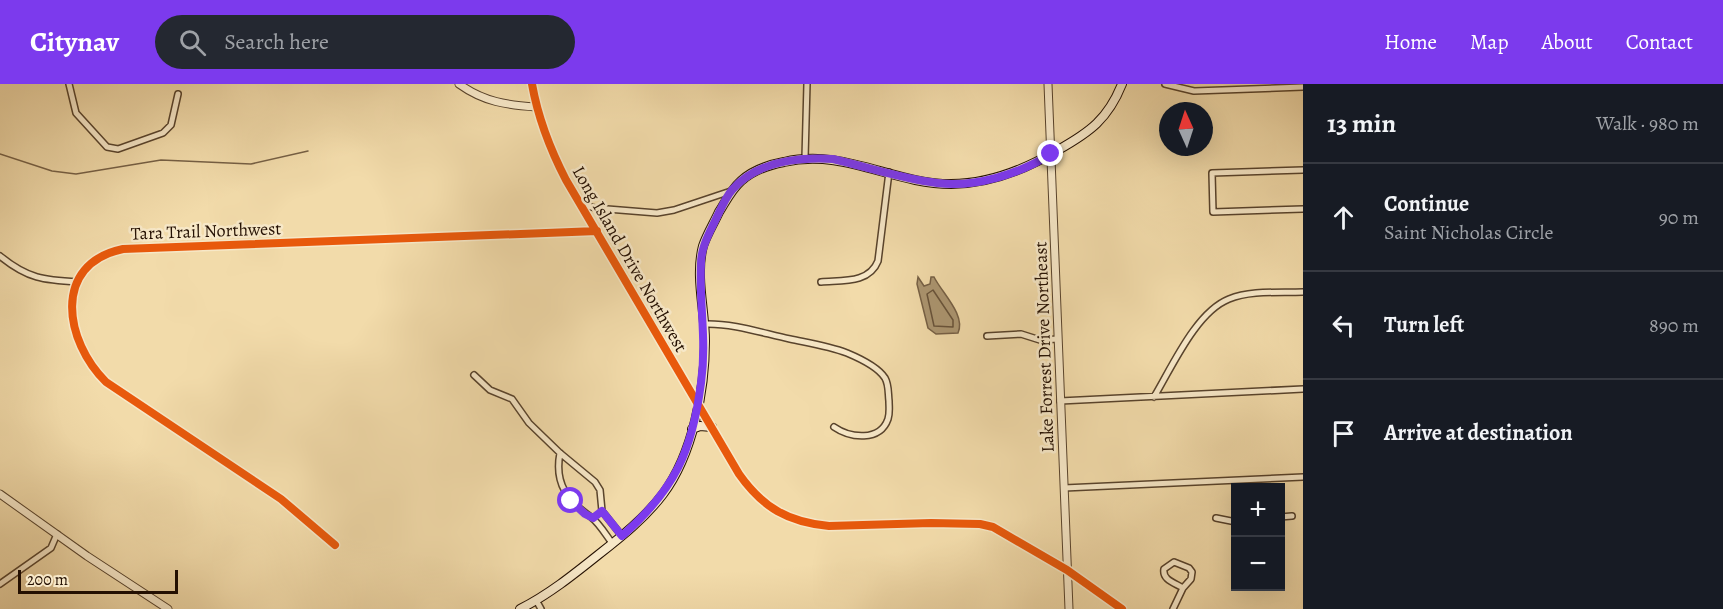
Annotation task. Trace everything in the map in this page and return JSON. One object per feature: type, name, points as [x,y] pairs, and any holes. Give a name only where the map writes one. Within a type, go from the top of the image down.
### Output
[{"type":"main road","points":[[520,609],[576,573],[622,536],[662,496],[673,480],[685,453],[692,429],[704,361],[700,266],[703,246],[731,191],[744,178],[761,168],[776,163],[805,158],[833,159],[938,183],[966,183],[1000,176],[1031,166],[1096,126],[1111,108],[1122,84]]},
{"type":"main road","points":[[692,429],[700,426],[712,427]]},
{"type":"street","points":[[69,84],[76,112],[107,147],[118,149],[163,133],[171,125],[178,94]]},
{"type":"street","points":[[459,84],[471,92],[498,103],[536,107]]},
{"type":"street","name":"Long Island Drive Northwest","points":[[532,84],[536,107],[554,157],[748,487],[768,506],[790,518],[810,525],[980,524],[1006,533],[1067,570],[1122,609]]},
{"type":"street","points":[[805,158],[807,84]]},
{"type":"street","name":"Lake Forrest Drive Northeast","points":[[1048,84],[1069,609]]},
{"type":"street","points":[[1165,84],[1194,91],[1303,87]]},
{"type":"street","points":[[1303,170],[1212,173],[1213,212],[1303,209]]},
{"type":"street","points":[[821,282],[860,278],[874,269],[878,261],[889,172]]},
{"type":"street","points":[[581,204],[595,208],[657,213],[674,210],[731,191]]},
{"type":"street","name":"Tara Trail Northwest","points":[[335,545],[281,499],[106,382],[96,373],[87,360],[75,332],[72,305],[78,282],[87,268],[94,261],[113,251],[123,249],[597,231]]},
{"type":"street","points":[[0,256],[19,271],[33,277],[78,282]]},
{"type":"street","points":[[1154,397],[1191,336],[1216,306],[1244,295],[1303,292]]},
{"type":"street","points":[[704,324],[729,325],[837,350],[855,356],[878,370],[885,378],[888,388],[889,414],[884,426],[874,434],[859,436],[846,434],[834,427]]},
{"type":"street","points":[[987,336],[1021,334],[1040,340],[1058,339]]},
{"type":"street","points":[[474,375],[490,390],[512,399],[529,423],[560,453],[596,482],[600,490],[602,511],[622,536]]},
{"type":"street","points":[[1060,401],[1303,389]]},
{"type":"street","points":[[560,453],[559,473],[565,493],[576,507],[593,518],[612,543]]},
{"type":"street","points":[[1064,488],[1303,477]]},
{"type":"street","points":[[0,494],[168,609]]},
{"type":"street","points":[[593,518],[602,511]]},
{"type":"street","points":[[1285,517],[1292,516]]},
{"type":"street","points":[[1216,518],[1231,521]]},
{"type":"street","points":[[0,584],[51,548],[57,534]]},
{"type":"street","points":[[1173,609],[1183,588],[1191,579],[1192,572],[1189,568],[1171,563],[1164,569],[1163,574],[1165,578],[1183,588]]},
{"type":"street","points":[[536,600],[541,609]]},
{"type":"water","points":[[918,277],[924,286],[930,284],[931,277],[934,277],[959,319],[958,333],[936,334],[928,328],[917,284]]},
{"type":"waterway","points":[[0,154],[52,171],[76,174],[161,160],[251,164],[308,151]]},
{"type":"cycle path","points":[[532,84],[545,133],[566,180],[739,474],[757,496],[789,517],[829,526],[931,523],[980,524],[993,527],[1067,570],[1122,609]]},
{"type":"cycle path","points":[[335,545],[281,499],[106,382],[92,365],[81,346],[74,326],[72,306],[75,287],[84,270],[100,257],[123,249],[597,231]]},
{"type":"route","points":[[571,501],[593,518],[602,511],[622,536],[662,496],[673,480],[685,453],[698,404],[704,361],[705,339],[700,266],[703,246],[731,191],[744,178],[761,168],[776,163],[819,158],[833,159],[913,179],[938,183],[966,183],[978,182],[1031,166],[1051,154]]}]
